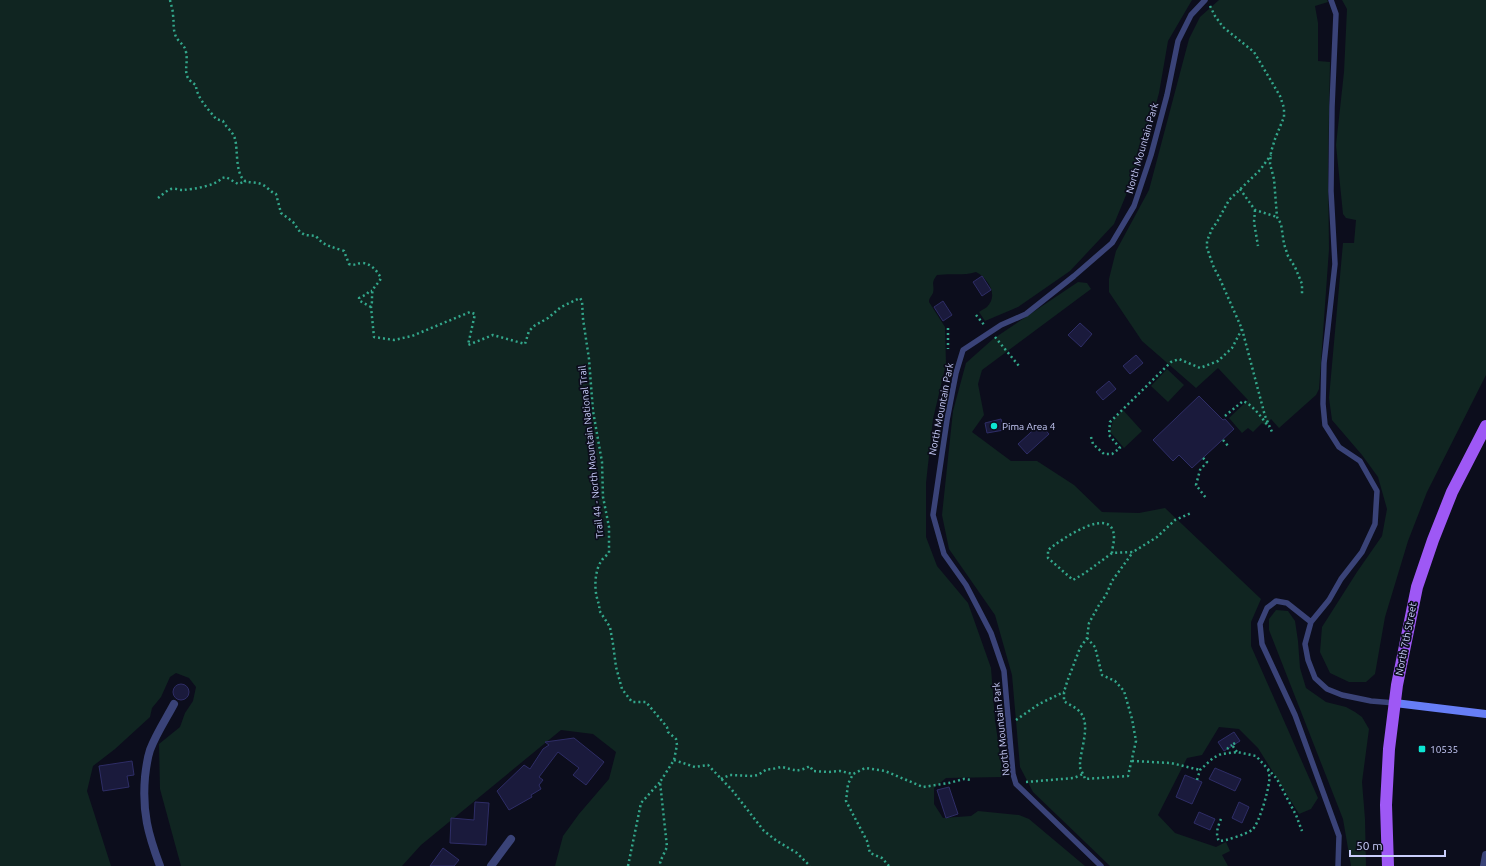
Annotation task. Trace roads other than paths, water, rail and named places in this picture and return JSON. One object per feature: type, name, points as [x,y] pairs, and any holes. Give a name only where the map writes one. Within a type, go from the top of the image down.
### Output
[{"type":"main road","name":"North 7th Street","points":[[1388,866],[1386,805],[1387,770],[1395,703],[1416,587],[1452,492],[1486,426]]},
{"type":"street","points":[[1395,703],[1486,714]]},
{"type":"street","points":[[160,866],[146,825],[144,801],[146,766],[151,749],[174,704]]},
{"type":"street","points":[[491,866],[511,839]]},
{"type":"street","points":[[1484,866],[1486,855]]},
{"type":"lane","name":"North Mountain Park","points":[[1101,866],[1016,784],[1013,774],[1004,671],[991,633],[966,586],[944,554],[933,514],[948,415],[956,374],[963,350],[990,331],[1026,314],[1074,276],[1112,243],[1134,206],[1151,155],[1167,95],[1178,41],[1191,15],[1205,0]]},
{"type":"lane","points":[[1331,0],[1336,14],[1332,107],[1331,191],[1335,264],[1324,363],[1323,404],[1325,425],[1339,447],[1360,461],[1377,491],[1377,498],[1375,524],[1362,552],[1341,579],[1329,600],[1311,622],[1305,644],[1308,660],[1315,678],[1327,689],[1342,695],[1370,701],[1395,703]]},
{"type":"lane","points":[[1311,622],[1286,603],[1276,601],[1266,608],[1260,624],[1262,644],[1296,714],[1339,836],[1338,866]]},
{"type":"place","name":"Pima Area 4","points":[[994,426]]},
{"type":"place","name":"10535","points":[[1422,749]]}]
